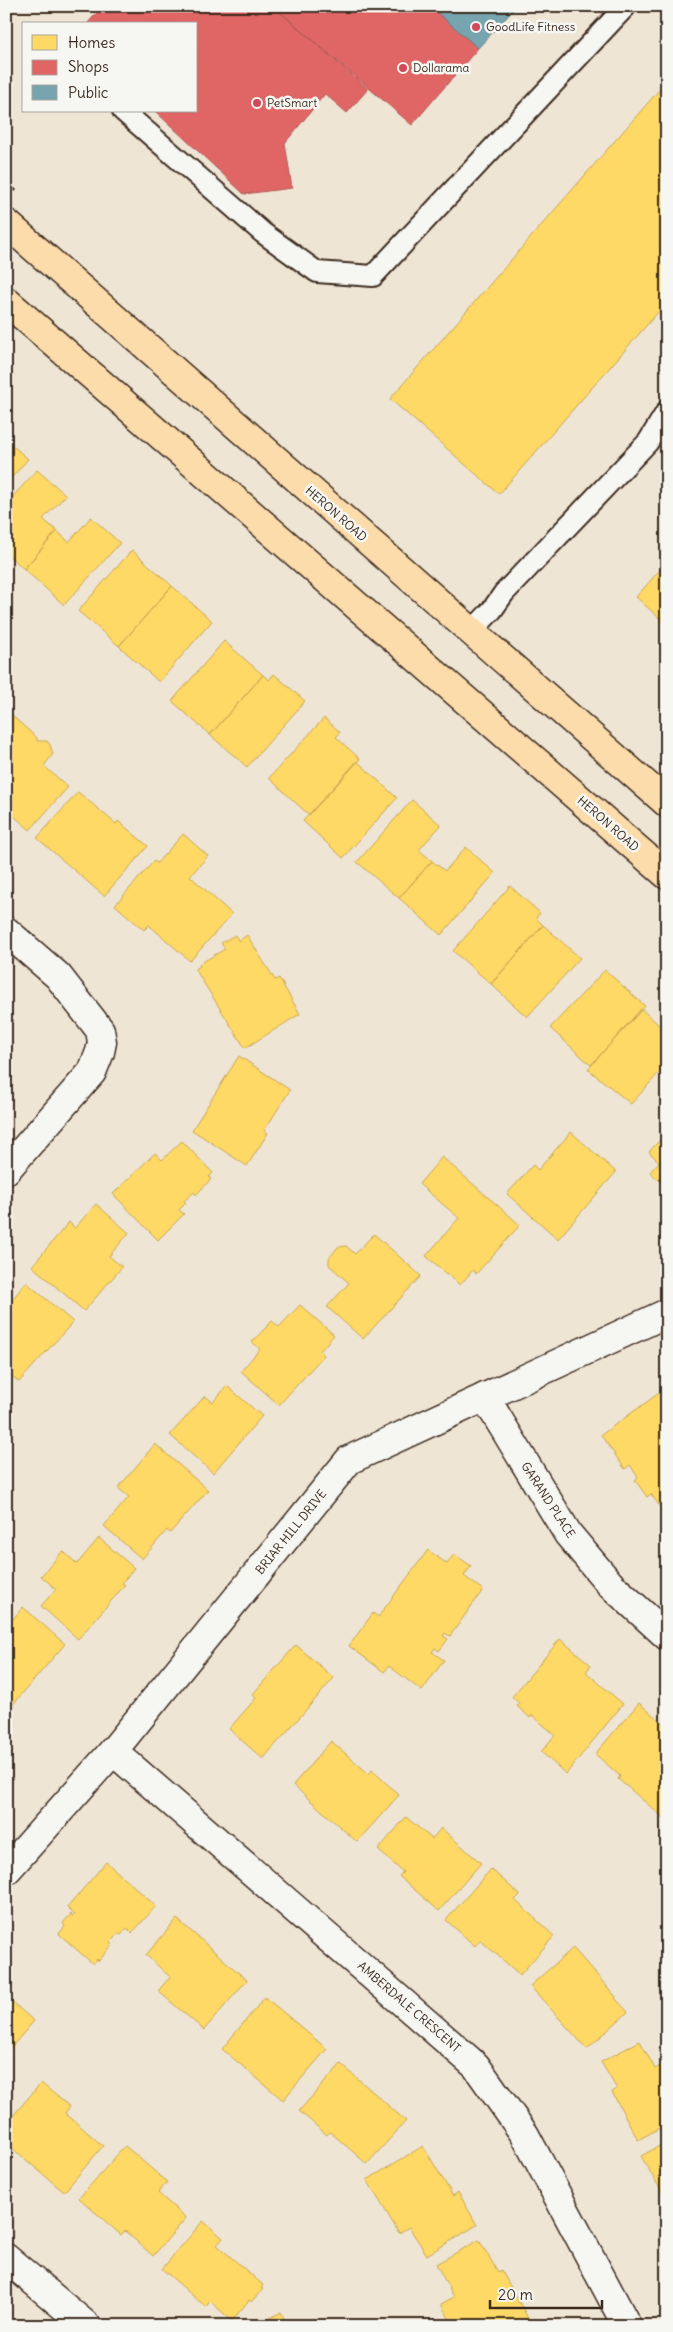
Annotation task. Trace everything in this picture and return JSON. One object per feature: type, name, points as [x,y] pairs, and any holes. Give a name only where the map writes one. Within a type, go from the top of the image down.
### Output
[{"type":"main road","name":"HERON ROAD","points":[[6,223],[667,803]]},
{"type":"main road","name":"HERON ROAD","points":[[6,301],[667,875]]},
{"type":"street","points":[[6,932],[58,976],[100,1030],[102,1042],[92,1072],[6,1170]]},
{"type":"street","name":"BRIAR HILL DRIVE","points":[[6,1871],[113,1751],[349,1460],[667,1313]]},
{"type":"street","name":"GARAND PLACE","points":[[485,1397],[568,1534],[610,1584],[667,1636]]},
{"type":"street","name":"AMBERDALE CRESCENT","points":[[113,1751],[476,2066],[525,2135],[627,2326]]},
{"type":"street","points":[[6,2258],[87,2326]]},
{"type":"lane","points":[[124,112],[263,233],[317,272],[373,276],[626,6]]},
{"type":"lane","points":[[470,632],[492,610],[504,593],[648,442],[667,411]]},
{"type":"building: Homes","points":[[667,81],[667,302],[499,494],[390,399]]},
{"type":"building: Homes","points":[[6,440],[28,459],[6,484]]},
{"type":"building: Homes","points":[[37,470],[66,495],[43,519],[57,531],[24,569],[6,553],[6,504]]},
{"type":"building: Homes","points":[[91,517],[120,543],[64,605],[24,569],[57,531],[69,542]]},
{"type":"building: Homes","points":[[132,550],[172,586],[119,646],[78,611]]},
{"type":"building: Homes","points":[[667,562],[667,625],[636,597]]},
{"type":"building: Homes","points":[[172,586],[212,621],[159,682],[119,646]]},
{"type":"building: Homes","points":[[224,641],[263,675],[210,735],[172,701]]},
{"type":"building: Homes","points":[[274,674],[305,701],[247,767],[210,735],[263,675],[269,680]]},
{"type":"building: Homes","points":[[9,713],[37,738],[37,741],[47,741],[53,754],[44,766],[68,787],[30,830],[6,809],[6,717]]},
{"type":"building: Homes","points":[[324,718],[340,732],[336,737],[360,759],[309,815],[269,778]]},
{"type":"building: Homes","points":[[357,761],[397,798],[343,858],[303,821]]},
{"type":"building: Homes","points":[[78,792],[116,824],[118,821],[148,846],[104,896],[37,838]]},
{"type":"building: Homes","points":[[412,800],[441,825],[419,850],[432,861],[399,898],[357,862]]},
{"type":"building: Homes","points":[[183,834],[208,856],[190,876],[232,914],[190,961],[149,925],[144,930],[115,905],[154,861],[157,863]]},
{"type":"building: Homes","points":[[466,847],[495,873],[441,935],[399,898],[432,861],[445,871]]},
{"type":"building: Homes","points":[[510,886],[540,913],[536,918],[543,925],[491,984],[453,951]]},
{"type":"building: Homes","points":[[543,925],[580,958],[527,1017],[491,984]]},
{"type":"building: Homes","points":[[235,935],[239,941],[247,935],[275,980],[279,978],[300,1014],[245,1048],[195,969],[200,966],[199,964],[225,949],[221,943]]},
{"type":"building: Homes","points":[[605,970],[645,1006],[591,1065],[550,1028]]},
{"type":"building: Homes","points":[[641,1009],[667,1032],[667,1064],[631,1104],[588,1069]]},
{"type":"building: Homes","points":[[239,1056],[290,1090],[264,1131],[268,1133],[247,1166],[192,1130]]},
{"type":"building: Homes","points":[[571,1132],[616,1172],[558,1239],[507,1194],[533,1165],[538,1170]]},
{"type":"building: Homes","points":[[667,1132],[667,1188],[650,1172],[659,1162],[649,1152]]},
{"type":"building: Homes","points":[[182,1141],[213,1173],[209,1177],[211,1179],[196,1195],[194,1192],[184,1201],[186,1203],[179,1210],[184,1214],[158,1240],[113,1194],[155,1153],[162,1160]]},
{"type":"building: Homes","points":[[442,1157],[520,1225],[476,1274],[473,1270],[460,1285],[426,1256],[459,1218],[419,1184]]},
{"type":"building: Homes","points":[[96,1204],[129,1233],[109,1256],[122,1267],[84,1311],[32,1266],[69,1222],[75,1228]]},
{"type":"building: Homes","points":[[374,1234],[421,1276],[363,1339],[327,1307],[349,1283],[329,1265],[329,1258],[338,1247],[346,1246],[355,1254]]},
{"type":"building: Homes","points":[[26,1282],[73,1322],[19,1382],[6,1371],[6,1298],[8,1297],[12,1300]]},
{"type":"building: Homes","points":[[300,1305],[334,1335],[320,1351],[324,1355],[279,1405],[241,1371],[260,1349],[252,1342],[272,1321],[279,1327]]},
{"type":"building: Homes","points":[[227,1386],[262,1416],[213,1473],[170,1435],[205,1396],[213,1402]]},
{"type":"building: Homes","points":[[662,1391],[667,1398],[666,1515],[651,1494],[647,1497],[635,1480],[638,1477],[630,1465],[625,1469],[601,1435]]},
{"type":"building: Homes","points":[[155,1444],[208,1490],[170,1533],[167,1530],[142,1559],[104,1526],[129,1497],[118,1488]]},
{"type":"building: Homes","points":[[99,1538],[134,1568],[122,1583],[125,1585],[78,1639],[41,1606],[56,1589],[41,1576],[63,1551],[77,1564]]},
{"type":"building: Homes","points":[[428,1550],[447,1564],[454,1554],[471,1566],[464,1576],[483,1590],[450,1636],[445,1633],[443,1636],[448,1639],[439,1651],[435,1648],[432,1652],[444,1660],[422,1691],[389,1666],[384,1672],[349,1646],[373,1613],[378,1617]]},
{"type":"building: Homes","points":[[23,1607],[65,1644],[9,1709],[6,1707],[6,1627]]},
{"type":"building: Homes","points":[[560,1639],[591,1665],[586,1672],[623,1704],[566,1774],[541,1752],[555,1735],[532,1715],[530,1718],[517,1706],[519,1703],[512,1697]]},
{"type":"building: Homes","points":[[296,1645],[334,1678],[263,1759],[229,1729],[256,1698],[252,1695]]},
{"type":"building: Homes","points":[[639,1703],[667,1727],[663,1734],[667,1737],[667,1814],[664,1818],[618,1779],[620,1776],[595,1754]]},
{"type":"building: Homes","points":[[331,1741],[369,1774],[372,1770],[399,1795],[357,1842],[293,1785]]},
{"type":"building: Homes","points":[[406,1817],[432,1839],[441,1828],[481,1863],[439,1911],[399,1876],[403,1872],[378,1850]]},
{"type":"building: Homes","points":[[106,1862],[156,1906],[132,1933],[127,1928],[121,1935],[118,1933],[110,1943],[112,1945],[99,1961],[97,1959],[93,1964],[59,1934],[65,1926],[63,1923],[71,1914],[73,1917],[75,1915],[67,1908]]},
{"type":"building: Homes","points":[[491,1869],[520,1895],[515,1900],[554,1936],[520,1975],[480,1940],[475,1946],[446,1920]]},
{"type":"building: Homes","points":[[177,1919],[247,1980],[204,2030],[158,1991],[170,1977],[146,1955]]},
{"type":"building: Homes","points":[[573,1948],[628,2012],[587,2049],[530,1986]]},
{"type":"building: Homes","points":[[6,1997],[34,2021],[6,2053]]},
{"type":"building: Homes","points":[[265,1997],[327,2049],[283,2100],[222,2049]]},
{"type":"building: Homes","points":[[640,2041],[655,2069],[667,2062],[667,2124],[638,2140],[612,2092],[617,2089],[601,2062]]},
{"type":"building: Homes","points":[[341,2064],[406,2121],[367,2164],[330,2132],[327,2135],[299,2111]]},
{"type":"building: Homes","points":[[41,2083],[70,2107],[65,2113],[103,2146],[64,2192],[6,2143],[6,2124]]},
{"type":"building: Homes","points":[[667,2142],[667,2201],[641,2156]]},
{"type":"building: Homes","points":[[125,2146],[167,2182],[158,2193],[186,2218],[153,2256],[125,2231],[121,2235],[79,2198]]},
{"type":"building: Homes","points":[[423,2146],[453,2196],[458,2192],[477,2225],[427,2255],[409,2227],[399,2233],[367,2180]]},
{"type":"building: Homes","points":[[203,2221],[223,2238],[217,2245],[263,2285],[261,2288],[263,2289],[251,2302],[249,2300],[232,2321],[210,2301],[206,2307],[162,2269]]},
{"type":"building: Homes","points":[[479,2240],[498,2272],[501,2270],[529,2320],[519,2326],[453,2326],[441,2304],[454,2297],[436,2264]]},
{"type":"building: Homes","points":[[281,2312],[288,2326],[256,2326]]},
{"type":"building: Shops","name":"PetSmart","points":[[103,6],[273,6],[368,89],[347,113],[325,94],[285,143],[292,188],[244,194],[156,112],[198,112],[198,22],[89,22]]},
{"type":"building: Shops","name":"Dollarama","points":[[273,6],[430,6],[478,48],[412,125]]},
{"type":"building: Public","name":"GoodLife Fitness","points":[[430,6],[517,6],[478,48]]},
{"type":"place","name":"GoodLife Fitness","points":[[476,27]]},
{"type":"place","name":"Dollarama","points":[[403,68]]},
{"type":"place","name":"PetSmart","points":[[257,103]]}]
